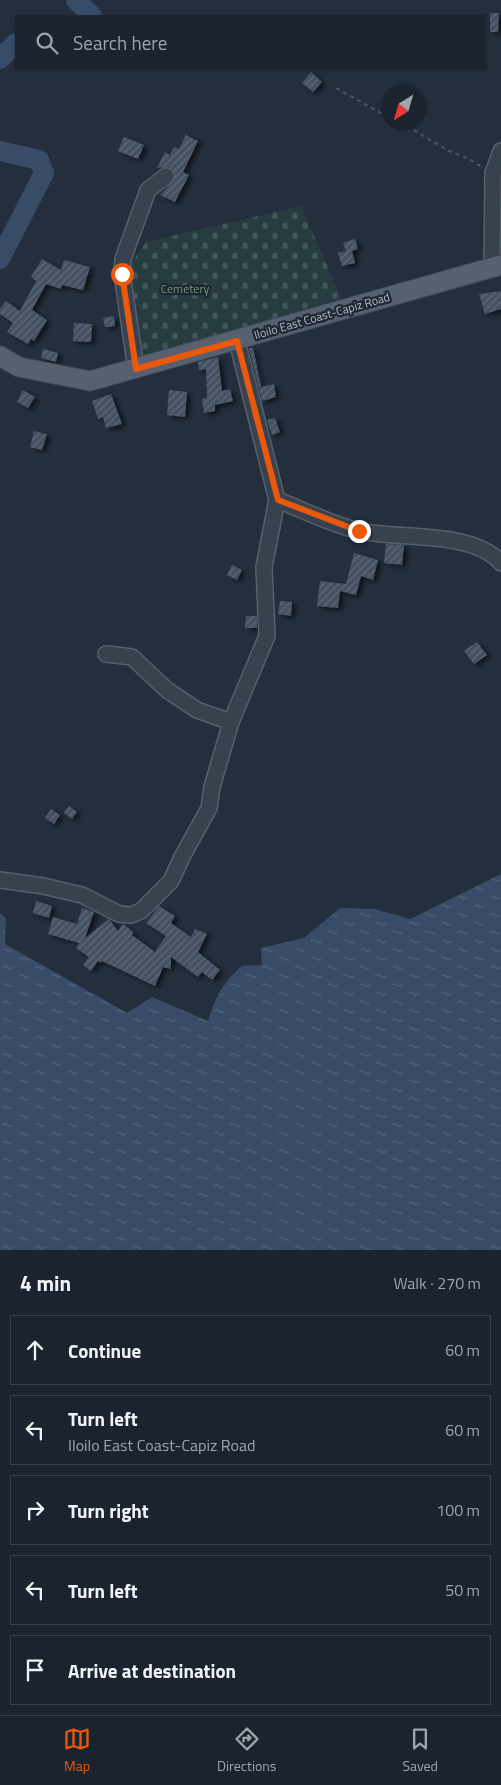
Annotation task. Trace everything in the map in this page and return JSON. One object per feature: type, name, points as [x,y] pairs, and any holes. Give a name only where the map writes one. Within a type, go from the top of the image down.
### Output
[{"type":"main road","name":"Iloilo East Coast-Capiz Road","points":[[0,356],[19,367],[90,381],[497,266]]},
{"type":"street","points":[[497,266],[493,173],[501,151]]},
{"type":"street","points":[[136,369],[122,274],[123,259],[148,190],[166,176]]},
{"type":"street","points":[[0,880],[43,886],[82,895],[119,914],[131,915],[141,911],[171,881],[209,808],[212,787],[231,722],[267,636],[264,567],[278,500],[237,341]]},
{"type":"street","points":[[278,500],[359,531],[475,544],[493,553],[501,563]]},
{"type":"street","points":[[106,654],[132,657],[167,690],[197,710],[231,722]]},
{"type":"path","points":[[336,88],[381,113]]},
{"type":"path","points":[[414,130],[449,151],[467,158],[493,173]]},
{"type":"green space","name":"Cemetery","points":[[301,206],[341,298],[138,359],[125,273],[146,242]]},
{"type":"water","points":[[501,874],[501,1250],[0,1250],[0,913],[6,918],[5,944],[127,1013],[152,997],[208,1021],[220,991],[235,973],[242,966],[262,965],[261,948],[304,938],[340,908],[374,909],[410,919]]},
{"type":"building","points":[[490,13],[499,13],[498,32],[490,32]]},
{"type":"building","points":[[311,72],[322,82],[313,92],[302,83]]},
{"type":"building","points":[[186,135],[198,141],[183,172],[189,175],[175,202],[160,195],[174,180],[174,171],[169,167],[157,168],[165,152],[170,155],[174,147],[179,149]]},
{"type":"building","points":[[124,137],[144,145],[138,159],[118,151]]},
{"type":"building","points":[[355,239],[358,249],[352,251],[355,263],[342,266],[338,253],[346,251],[343,243]]},
{"type":"building","points":[[42,259],[61,270],[64,260],[90,267],[83,290],[62,285],[61,289],[46,284],[32,310],[47,320],[34,341],[31,339],[28,344],[7,332],[13,323],[0,314],[0,309],[6,301],[20,311],[36,281],[31,277]]},
{"type":"building","points":[[501,291],[501,309],[485,314],[479,294]]},
{"type":"building","points":[[114,316],[115,326],[105,327],[103,318]]},
{"type":"building","points":[[74,323],[92,324],[91,342],[73,341]]},
{"type":"building","points":[[249,348],[253,348],[261,387],[274,384],[276,397],[262,401]]},
{"type":"building","points":[[43,349],[58,353],[56,362],[41,358]]},
{"type":"building","points":[[218,357],[222,391],[230,389],[233,401],[215,405],[215,411],[204,413],[202,399],[207,398],[206,369],[199,370],[198,362]]},
{"type":"building","points":[[23,390],[35,397],[28,408],[17,402]]},
{"type":"building","points":[[169,390],[187,392],[185,417],[167,415]]},
{"type":"building","points":[[111,394],[122,424],[106,428],[103,417],[98,419],[92,401]]},
{"type":"building","points":[[275,418],[280,432],[272,435],[267,420]]},
{"type":"building","points":[[34,431],[47,434],[42,450],[30,447]]},
{"type":"building","points":[[386,544],[404,545],[402,565],[384,563]]},
{"type":"building","points":[[354,553],[378,560],[373,580],[361,576],[356,595],[340,591],[338,608],[317,606],[320,581],[346,584]]},
{"type":"building","points":[[232,565],[242,570],[237,580],[227,575]]},
{"type":"building","points":[[280,601],[292,602],[291,616],[278,614]]},
{"type":"building","points":[[246,616],[257,616],[257,628],[245,628]]},
{"type":"building","points":[[477,642],[487,655],[474,664],[464,651]]},
{"type":"building","points":[[69,806],[77,812],[72,819],[64,813]]},
{"type":"building","points":[[51,809],[60,815],[54,824],[45,818]]},
{"type":"building","points":[[36,901],[52,906],[49,918],[33,913]]},
{"type":"building","points":[[159,906],[175,916],[171,923],[191,937],[195,929],[207,934],[198,952],[220,970],[212,980],[202,972],[198,977],[171,957],[171,969],[163,967],[155,986],[102,961],[101,963],[98,961],[91,971],[83,965],[89,957],[76,948],[79,943],[48,934],[53,917],[77,924],[82,908],[94,912],[85,938],[109,919],[118,931],[123,924],[133,932],[132,935],[155,952],[166,936],[146,923]]},
{"type":"waterway","points":[[76,0],[91,15]]},
{"type":"waterway","points":[[0,59],[15,44]]},
{"type":"waterway","points":[[0,151],[39,160],[44,173],[0,259]]},
{"type":"route","points":[[122,274],[136,369],[237,341],[278,500],[359,531]]}]
